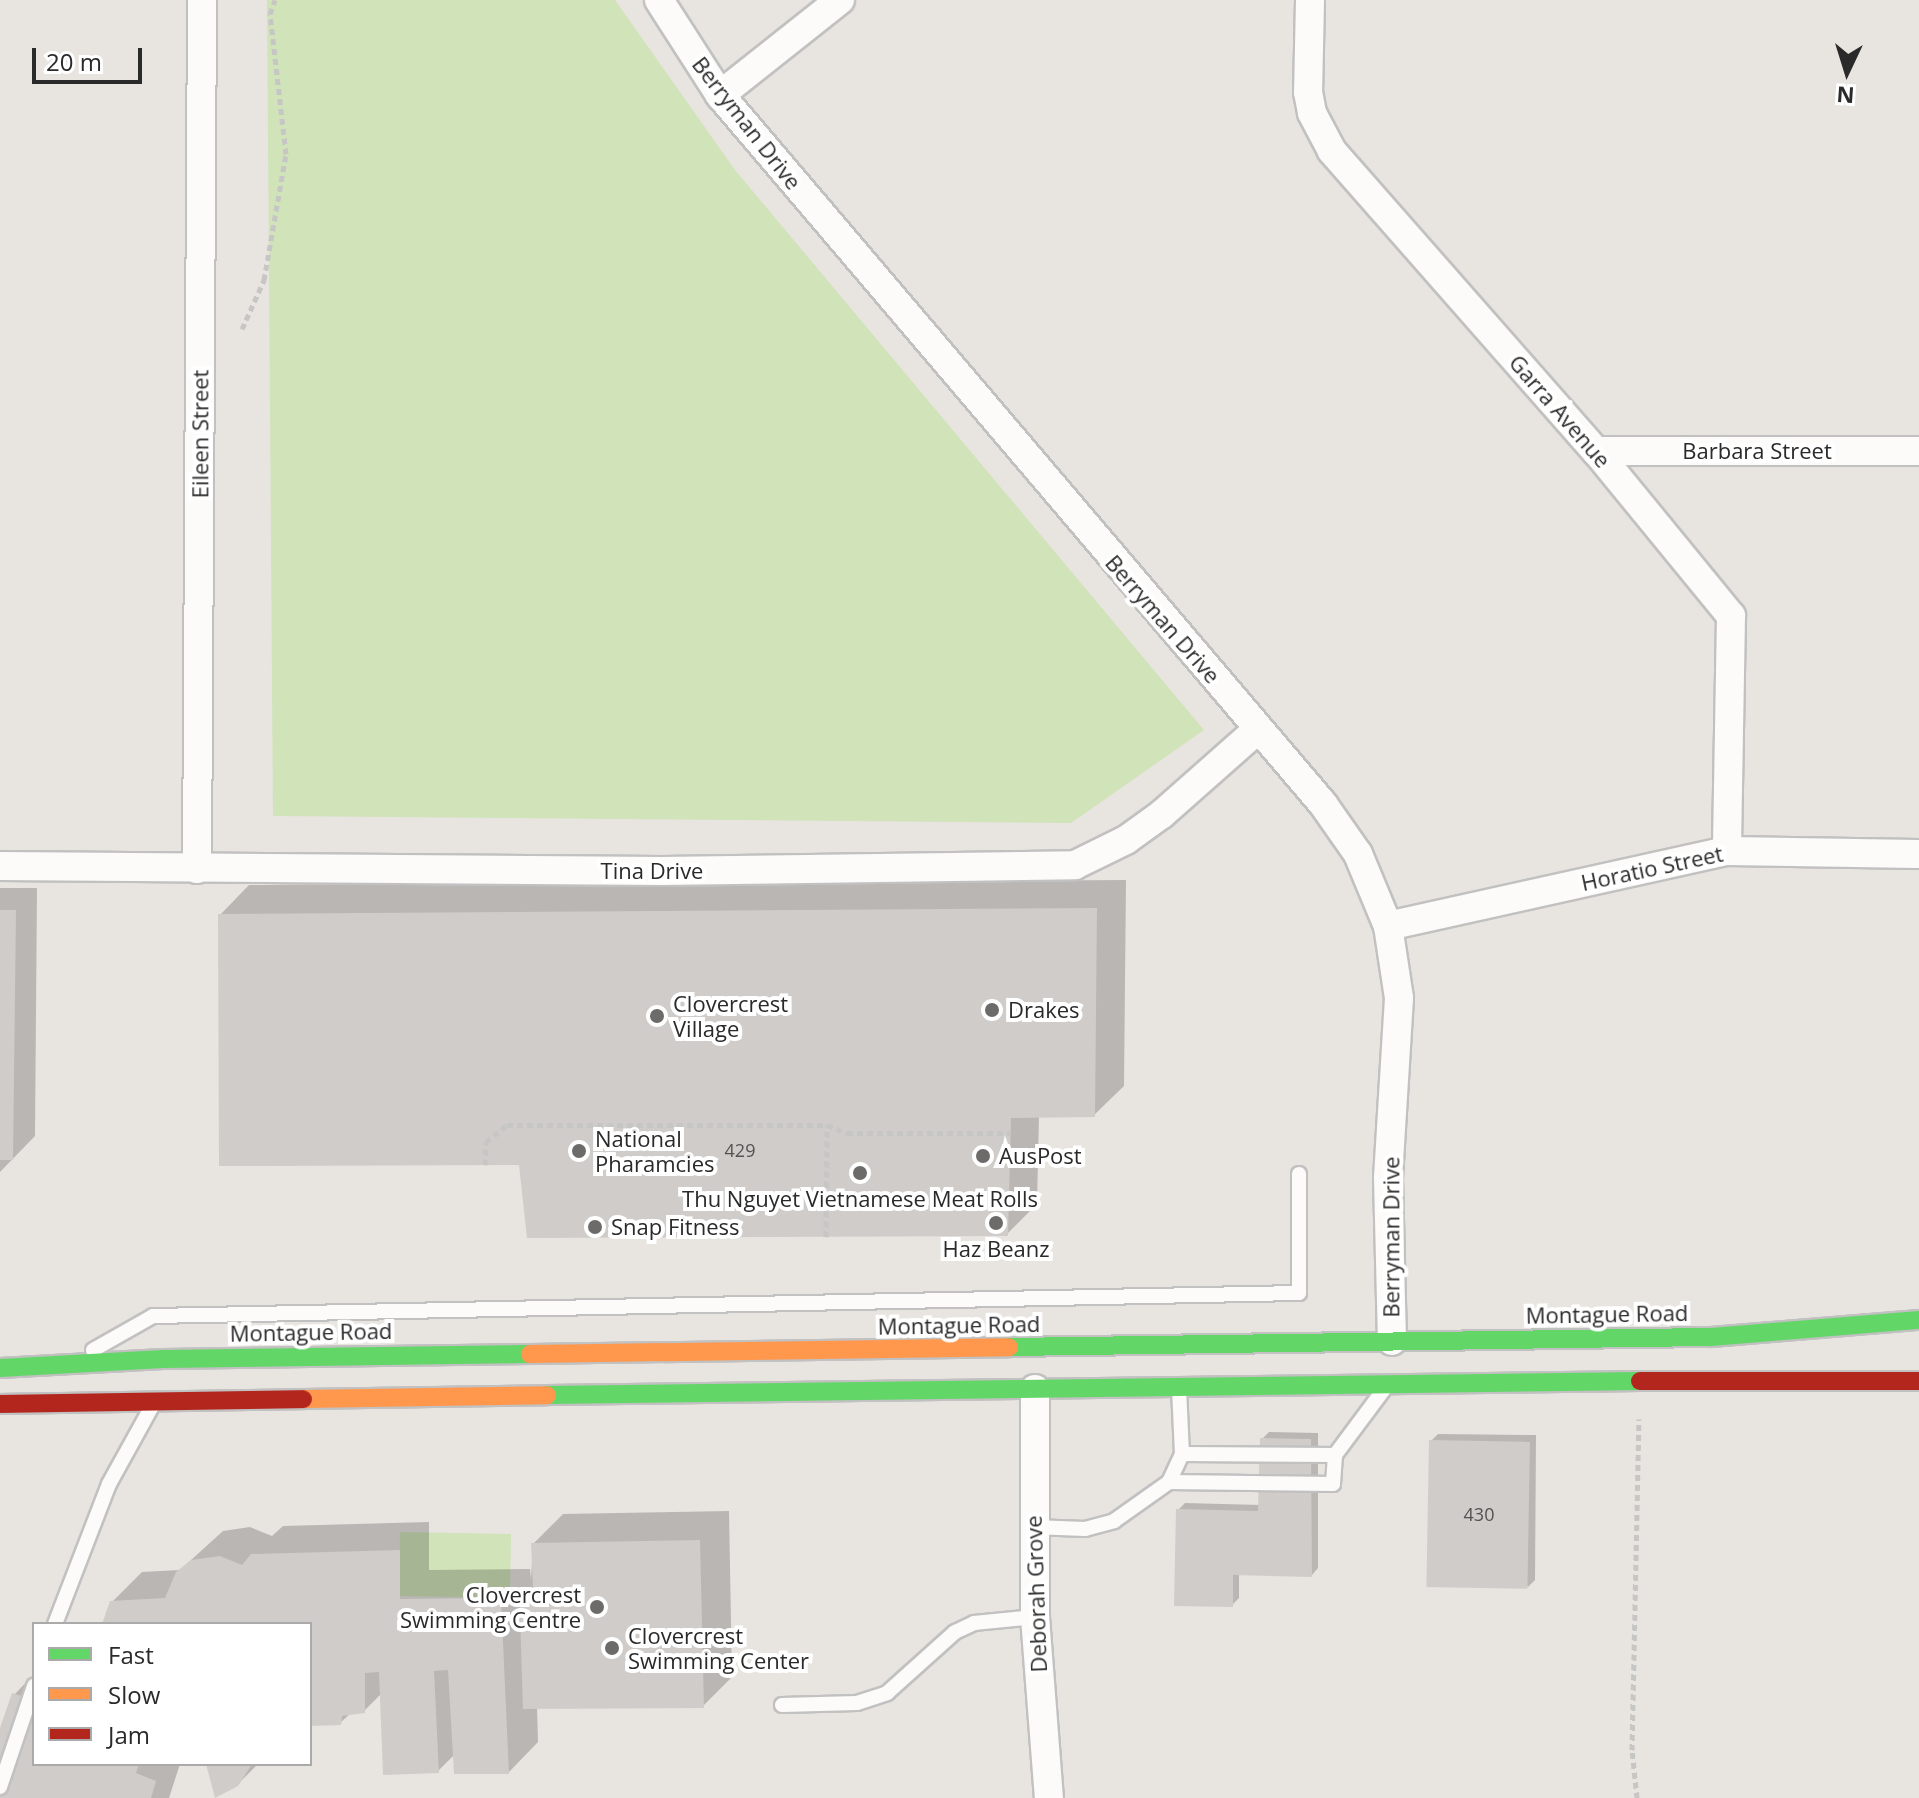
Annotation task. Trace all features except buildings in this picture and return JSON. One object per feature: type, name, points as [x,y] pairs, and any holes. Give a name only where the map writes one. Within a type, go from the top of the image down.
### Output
[{"type":"main road","name":"Montague Road","points":[[0,1404],[159,1380],[1035,1368],[1392,1341],[1711,1337],[1919,1320]]},
{"type":"main road","points":[[1390,1381],[1392,1341]]},
{"type":"main road","name":"Montague Road","points":[[0,1368],[71,1363],[159,1380],[1035,1368],[1178,1384],[1919,1381]]},
{"type":"street","name":"Eileen Street","points":[[197,869],[202,0]]},
{"type":"street","name":"Berryman Drive","points":[[659,0],[720,95],[1345,832],[1374,885],[1388,926],[1399,998],[1388,1178],[1392,1341]]},
{"type":"street","points":[[720,95],[840,0]]},
{"type":"street","name":"Garra Avenue","points":[[1310,0],[1308,92],[1312,113],[1332,151],[1596,451],[1731,616],[1727,851]]},
{"type":"street","name":"Barbara Street","points":[[1596,451],[1919,451]]},
{"type":"street","name":"Tina Drive","points":[[0,866],[662,871],[1075,865],[1126,840],[1162,814],[1258,729]]},
{"type":"street","name":"Horatio Street","points":[[1388,926],[1727,851],[1919,854]]},
{"type":"street","name":"Deborah Grove","points":[[1035,1368],[1035,1617],[1049,1798]]},
{"type":"lane","points":[[71,1363],[153,1316],[1299,1293],[1299,1174]]},
{"type":"lane","points":[[56,1622],[109,1484],[159,1380]]},
{"type":"lane","points":[[1169,1482],[1333,1484],[1335,1455],[1390,1381]]},
{"type":"lane","points":[[1033,1527],[1085,1529],[1114,1521],[1169,1482],[1182,1454],[1178,1384]]},
{"type":"lane","points":[[1182,1454],[1335,1455]]},
{"type":"lane","points":[[782,1705],[857,1703],[887,1693],[955,1632],[974,1623],[1035,1617]]},
{"type":"lane","points":[[0,1787],[32,1692]]},
{"type":"path","points":[[242,329],[264,280],[286,154],[270,14],[275,0]]},
{"type":"path","points":[[485,1165],[486,1142],[507,1125],[827,1125],[847,1133],[1010,1133]]},
{"type":"path","points":[[826,1237],[827,1125]]},
{"type":"path","points":[[1637,1798],[1632,1750],[1639,1382]]},
{"type":"green space","points":[[267,0],[615,0],[735,170],[1204,730],[1071,823],[273,816]]},
{"type":"green space","points":[[400,1532],[511,1534],[510,1598],[399,1596]]},
{"type":"traffic: fast","points":[[1009,1347],[1711,1337],[1919,1320]]},
{"type":"traffic: fast","points":[[0,1368],[163,1359],[530,1354]]},
{"type":"traffic: fast","points":[[547,1395],[1640,1381]]},
{"type":"traffic: slow","points":[[530,1354],[1009,1347]]},
{"type":"traffic: slow","points":[[303,1399],[547,1395]]},
{"type":"traffic: jam","points":[[1640,1381],[1919,1381]]},
{"type":"traffic: jam","points":[[0,1404],[303,1399]]},
{"type":"place","name":"Drakes","points":[[992,1010]]},
{"type":"place","name":"Clovercrest Village","points":[[657,1016]]},
{"type":"place","name":"National Pharamcies","points":[[579,1151]]},
{"type":"place","name":"AusPost","points":[[983,1156]]},
{"type":"place","name":"Thu Nguyet Vietnamese Meat Rolls","points":[[860,1173]]},
{"type":"place","name":"Haz Beanz","points":[[996,1223]]},
{"type":"place","name":"Snap Fitness","points":[[595,1227]]},
{"type":"place","name":"Clovercrest Swimming Centre","points":[[597,1607]]},
{"type":"place","name":"Clovercrest Swimming Center","points":[[612,1648]]}]
